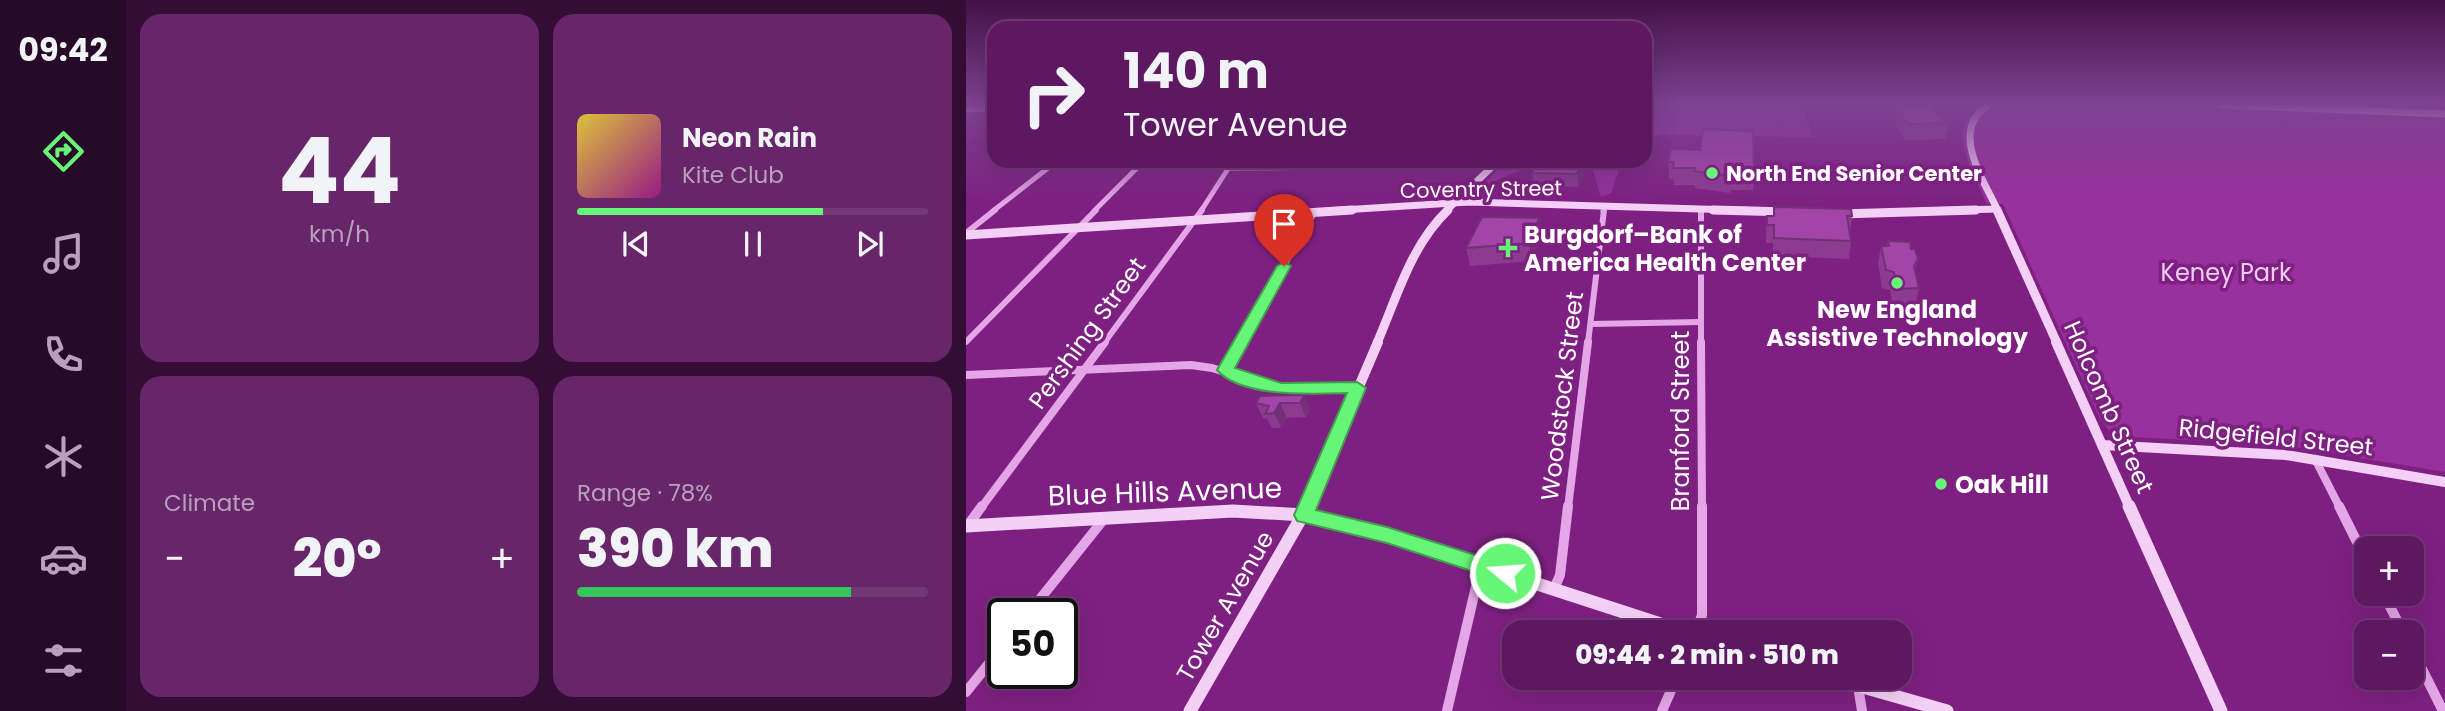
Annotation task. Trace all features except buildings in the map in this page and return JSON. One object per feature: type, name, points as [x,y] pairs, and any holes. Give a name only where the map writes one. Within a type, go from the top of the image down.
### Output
[{"type":"street","name":"Holcomb Street","points":[[1971,138],[1970,145],[1997,209],[2221,711]]},
{"type":"street","points":[[966,234],[1048,168]]},
{"type":"street","points":[[966,342],[1137,168]]},
{"type":"street","name":"Pershing Street","points":[[967,526],[1196,220],[1228,168]]},
{"type":"street","name":"Tower Avenue","points":[[1190,711],[1304,515],[1419,245],[1455,203],[1491,168]]},
{"type":"street","name":"Coventry Street","points":[[966,234],[1455,203],[1800,212]]},
{"type":"street","name":"Woodstock Street","points":[[1554,589],[1560,575],[1604,206]]},
{"type":"street","name":"Branford Street","points":[[1700,620],[1701,209]]},
{"type":"street","points":[[1831,214],[1997,209]]},
{"type":"street","points":[[1226,370],[1314,213]]},
{"type":"street","points":[[1591,324],[1701,322]]},
{"type":"street","points":[[966,375],[1191,365],[1226,370],[1261,385],[1281,389],[1357,388]]},
{"type":"street","name":"Ridgefield Street","points":[[2102,445],[2209,448],[2315,459],[2445,482]]},
{"type":"street","points":[[2315,459],[2354,536]]},
{"type":"street","name":"Blue Hills Avenue","points":[[967,526],[1233,511],[1304,515],[1378,533],[1648,620]]},
{"type":"street","points":[[1041,598],[1104,518]]},
{"type":"street","points":[[1447,711],[1481,565]]},
{"type":"street","points":[[966,692],[987,666]]},
{"type":"street","points":[[2424,673],[2443,711]]},
{"type":"street","points":[[1662,711],[1671,690]]},
{"type":"street","points":[[1858,690],[1862,711]]},
{"type":"street","points":[[1869,690],[1947,711]]},
{"type":"green space","name":"Keney Park","points":[[1963,138],[2445,138],[2445,472],[2283,445],[2113,436],[2100,419],[2003,204],[1987,204]]},
{"type":"green space","points":[[1499,168],[1536,168],[1521,170],[1493,182],[1494,188],[1490,196],[1474,195]]},
{"type":"green space","points":[[1592,168],[1620,168],[1611,193],[1601,197]]},
{"type":"place","name":"North End Senior Center","points":[[1712,173]]},
{"type":"place","name":"Burgdorf–Bank of America Health Center","points":[[1508,248]]},
{"type":"place","name":"New England Assistive Technology","points":[[1897,283]]},
{"type":"place","name":"Oak Hill","points":[[1941,484]]},
{"type":"route","points":[[1284,266],[1226,370],[1261,385],[1281,389],[1357,388],[1304,515],[1387,535],[1505,573]]}]
